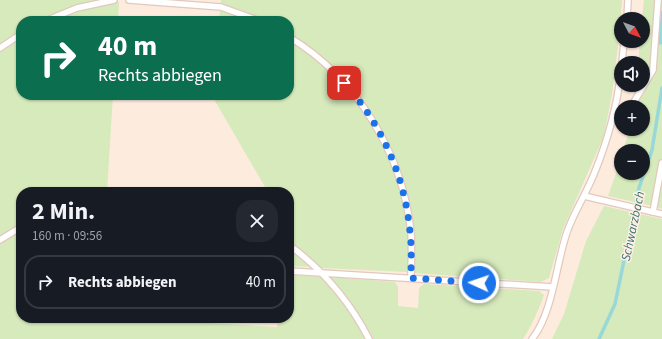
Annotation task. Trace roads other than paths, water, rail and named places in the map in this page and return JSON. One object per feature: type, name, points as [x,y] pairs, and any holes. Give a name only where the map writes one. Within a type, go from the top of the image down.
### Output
[{"type":"lane","points":[[57,16],[77,8],[114,0]]},
{"type":"lane","points":[[129,0],[221,7],[246,16]]},
{"type":"lane","points":[[627,12],[628,0]]},
{"type":"lane","points":[[635,100],[653,70],[658,0]]},
{"type":"lane","points":[[0,48],[16,37]]},
{"type":"lane","points":[[294,40],[309,50],[338,76],[363,106],[383,139],[398,175],[408,213],[412,252],[411,278]]},
{"type":"lane","points":[[532,339],[547,308],[567,232],[608,139],[619,92]]},
{"type":"lane","points":[[653,212],[662,163]]},
{"type":"lane","points":[[584,196],[662,214]]},
{"type":"lane","points":[[0,240],[16,230]]},
{"type":"lane","points":[[294,249],[322,272],[342,295],[369,339]]},
{"type":"lane","points":[[294,270],[553,287]]},
{"type":"waterway","points":[[662,12],[660,43],[662,42]]},
{"type":"waterway","name":"Schwarzbach","points":[[599,339],[615,304],[639,188],[652,150],[662,88]]}]
